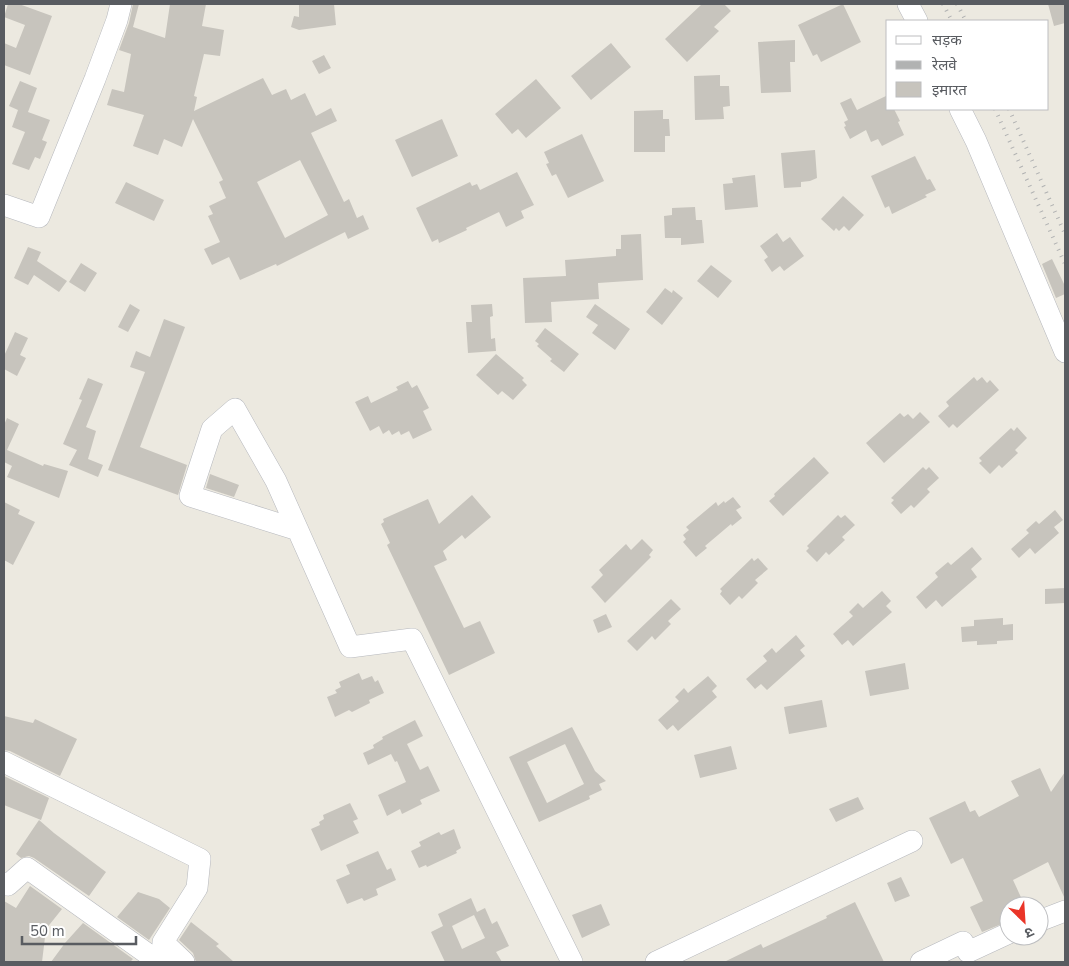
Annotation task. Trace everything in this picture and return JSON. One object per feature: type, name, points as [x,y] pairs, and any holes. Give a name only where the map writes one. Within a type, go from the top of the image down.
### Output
[{"type":"street","points":[[4,205],[39,217],[95,80],[121,4]]},
{"type":"street","points":[[908,4],[916,20]]},
{"type":"street","points":[[960,110],[976,141],[1065,352]]},
{"type":"street","points":[[298,530],[190,496],[212,428],[235,409],[276,481],[298,530],[350,647],[412,639],[572,962]]},
{"type":"street","points":[[4,762],[200,859],[197,888],[161,956]]},
{"type":"street","points":[[656,962],[912,841]]},
{"type":"street","points":[[4,883],[8,885],[27,868],[161,956],[184,962]]},
{"type":"street","points":[[1049,917],[1065,911]]},
{"type":"street","points":[[921,962],[999,937]]},
{"type":"building","points":[[8,4],[19,4],[52,16],[30,75],[4,65],[4,43],[16,48],[25,25],[4,17]]},
{"type":"building","points":[[133,4],[139,4],[133,27],[165,38],[170,4],[206,4],[202,26],[224,30],[220,56],[204,54],[194,96],[197,97],[194,111],[263,78],[272,95],[286,89],[291,100],[305,93],[316,116],[331,108],[337,121],[311,133],[344,202],[349,199],[357,218],[363,215],[369,229],[348,239],[345,232],[277,266],[276,264],[240,280],[229,257],[212,265],[204,249],[220,242],[208,216],[213,214],[209,206],[226,198],[219,182],[223,180],[193,119],[182,147],[164,139],[158,155],[133,146],[144,115],[107,105],[112,89],[124,92],[131,54],[119,50],[129,23]],"holes":[[[300,160],[328,215],[285,238],[257,182]]]},
{"type":"building","points":[[299,4],[334,4],[336,25],[299,30],[291,27],[294,16],[299,17]]},
{"type":"building","points":[[702,4],[724,4],[731,11],[714,27],[719,31],[687,62],[665,39]]},
{"type":"building","points":[[843,4],[861,42],[821,62],[817,54],[813,56],[798,25]]},
{"type":"building","points":[[1048,4],[1065,4],[1065,23],[1054,26]]},
{"type":"building","points":[[795,40],[795,62],[790,62],[791,92],[761,93],[758,42]]},
{"type":"building","points":[[611,43],[631,67],[591,100],[571,76]]},
{"type":"building","points":[[324,55],[331,68],[319,74],[312,61]]},
{"type":"building","points":[[720,75],[720,86],[729,86],[730,106],[723,107],[724,119],[695,120],[694,76]]},
{"type":"building","points":[[536,79],[561,108],[526,138],[518,129],[512,134],[495,114]]},
{"type":"building","points":[[20,81],[37,88],[28,112],[50,120],[42,140],[47,142],[40,159],[35,157],[29,170],[12,164],[25,132],[12,127],[18,110],[9,106]]},
{"type":"building","points":[[886,96],[886,110],[894,110],[904,135],[882,146],[878,139],[871,142],[866,130],[850,139],[844,127],[846,126],[844,122],[848,120],[840,103],[851,98],[857,110]]},
{"type":"building","points":[[663,110],[663,119],[669,119],[670,136],[665,136],[665,152],[634,152],[634,111]]},
{"type":"building","points":[[442,119],[458,156],[412,177],[395,140]]},
{"type":"building","points":[[582,134],[604,181],[568,198],[556,174],[552,176],[546,164],[549,163],[544,152]]},
{"type":"building","points":[[815,150],[817,178],[801,182],[801,187],[784,188],[781,153]]},
{"type":"building","points":[[915,156],[927,180],[930,179],[936,190],[925,195],[927,197],[892,214],[889,206],[885,208],[871,176]]},
{"type":"building","points":[[517,172],[534,205],[521,211],[524,218],[506,227],[499,212],[439,243],[438,239],[432,242],[416,208],[470,182],[472,186],[477,184],[480,190]]},
{"type":"building","points":[[755,175],[758,207],[725,210],[723,184],[733,183],[732,178]]},
{"type":"building","points":[[126,182],[164,200],[154,221],[115,203]]},
{"type":"building","points":[[843,196],[864,215],[849,231],[844,226],[839,231],[836,228],[834,231],[821,219]]},
{"type":"building","points":[[695,207],[696,220],[702,220],[704,243],[681,245],[681,238],[665,238],[664,216],[672,215],[672,208]]},
{"type":"building","points":[[777,233],[783,242],[790,237],[804,256],[784,271],[780,266],[772,272],[764,260],[768,257],[760,246]]},
{"type":"building","points":[[641,234],[643,280],[598,283],[599,299],[551,302],[552,322],[525,323],[523,278],[566,276],[565,260],[616,256],[616,249],[621,249],[621,235]]},
{"type":"building","points":[[28,247],[41,252],[37,261],[67,281],[59,292],[34,275],[28,285],[14,278]]},
{"type":"building","points":[[1052,259],[1065,286],[1065,294],[1056,298],[1042,264]]},
{"type":"building","points":[[81,263],[97,273],[85,292],[69,282]]},
{"type":"building","points":[[711,265],[732,281],[718,298],[697,281]]},
{"type":"building","points":[[665,288],[672,293],[673,290],[683,298],[662,325],[646,312]]},
{"type":"building","points":[[130,304],[140,310],[128,332],[118,327]]},
{"type":"building","points":[[492,304],[493,316],[490,317],[491,339],[495,338],[496,351],[468,353],[466,322],[472,322],[471,305]]},
{"type":"building","points":[[595,304],[630,329],[615,350],[592,333],[598,325],[586,317]]},
{"type":"building","points":[[164,319],[185,327],[140,447],[187,465],[178,495],[108,470],[145,372],[130,367],[136,351],[150,357]]},
{"type":"building","points":[[545,328],[579,354],[564,372],[550,361],[552,359],[537,346],[539,344],[535,341]]},
{"type":"building","points":[[15,332],[28,338],[20,355],[26,358],[17,376],[4,369],[4,356]]},
{"type":"building","points":[[496,354],[524,378],[522,380],[527,385],[513,400],[502,391],[498,395],[476,375]]},
{"type":"building","points":[[974,377],[977,381],[982,377],[987,383],[990,380],[999,390],[957,428],[953,424],[949,428],[938,416],[949,406],[946,402]]},
{"type":"building","points":[[88,378],[103,384],[86,427],[96,431],[88,459],[103,465],[98,477],[69,465],[77,450],[63,444],[82,400],[79,399]]},
{"type":"building","points":[[408,381],[412,388],[417,385],[429,408],[423,411],[432,430],[413,439],[409,431],[401,435],[399,431],[392,435],[389,430],[383,434],[379,426],[370,431],[355,402],[368,396],[371,403],[398,390],[396,387]]},
{"type":"building","points":[[920,412],[930,422],[884,463],[866,443],[900,413],[904,417],[908,414],[913,419]]},
{"type":"building","points":[[7,418],[19,424],[7,450],[43,466],[44,464],[68,471],[59,498],[7,477],[12,466],[4,462],[4,425]]},
{"type":"building","points":[[1017,427],[1027,438],[1015,450],[1018,453],[1002,468],[999,465],[990,474],[979,463],[982,461],[979,458],[1011,428],[1014,431]]},
{"type":"building","points":[[814,457],[829,473],[783,516],[769,501],[775,496],[774,494]]},
{"type":"building","points":[[923,467],[926,470],[929,467],[939,478],[927,489],[930,492],[914,508],[911,505],[901,514],[891,503],[894,500],[891,498]]},
{"type":"building","points":[[210,474],[239,485],[234,497],[206,488]]},
{"type":"building","points":[[472,495],[491,517],[465,539],[462,535],[443,551],[447,560],[434,566],[464,628],[480,621],[495,653],[449,675],[387,545],[390,543],[381,524],[384,522],[383,519],[428,499],[439,524]]},
{"type":"building","points":[[733,497],[741,507],[736,510],[742,518],[732,526],[731,524],[705,546],[707,548],[696,557],[683,542],[686,539],[683,535],[689,530],[686,527],[716,502],[718,506]]},
{"type":"building","points":[[4,502],[20,510],[18,514],[35,522],[13,565],[4,560]]},
{"type":"building","points":[[1055,510],[1063,520],[1054,527],[1059,533],[1035,554],[1030,548],[1019,558],[1011,549],[1029,533],[1026,530],[1036,521],[1039,524]]},
{"type":"building","points":[[838,515],[841,518],[845,515],[855,525],[842,537],[845,540],[829,555],[826,552],[817,562],[806,551],[809,548],[807,546]]},
{"type":"building","points":[[642,539],[653,550],[649,555],[651,557],[605,603],[591,587],[603,575],[599,570],[626,544],[631,550]]},
{"type":"building","points":[[972,547],[982,559],[971,569],[977,577],[942,607],[936,600],[926,609],[916,597],[938,577],[935,573],[948,562],[951,565]]},
{"type":"building","points":[[752,558],[754,561],[758,558],[768,569],[755,580],[758,583],[742,599],[739,596],[730,605],[720,594],[722,591],[720,589]]},
{"type":"building","points":[[1065,588],[1065,603],[1045,604],[1045,589]]},
{"type":"building","points":[[882,591],[891,601],[886,606],[892,612],[853,646],[848,640],[842,645],[833,634],[853,616],[849,612],[858,603],[863,608]]},
{"type":"building","points":[[671,599],[681,609],[668,621],[671,624],[655,640],[652,636],[637,651],[627,641]]},
{"type":"building","points":[[606,614],[612,627],[598,633],[593,620]]},
{"type":"building","points":[[1003,618],[1003,625],[1013,624],[1013,640],[997,641],[997,644],[977,645],[977,641],[962,642],[961,627],[974,626],[974,620]]},
{"type":"building","points":[[796,635],[805,646],[800,650],[805,656],[767,690],[761,684],[755,689],[746,679],[767,661],[763,656],[772,648],[776,653]]},
{"type":"building","points":[[905,663],[909,689],[870,696],[865,671]]},
{"type":"building","points":[[359,673],[362,680],[372,676],[375,682],[378,680],[384,693],[369,700],[370,703],[352,712],[349,710],[335,717],[327,697],[337,693],[335,690],[341,687],[339,682]]},
{"type":"building","points":[[708,676],[717,686],[712,691],[717,697],[678,731],[673,725],[667,730],[658,720],[679,701],[675,697],[684,688],[688,693]]},
{"type":"building","points":[[822,700],[827,727],[789,734],[784,707]]},
{"type":"building","points":[[4,716],[33,723],[35,719],[77,739],[60,776],[10,751],[4,750]]},
{"type":"building","points":[[415,720],[423,736],[407,744],[420,770],[428,766],[440,791],[420,800],[422,804],[402,814],[400,809],[387,816],[378,795],[406,782],[397,761],[395,762],[391,754],[368,765],[363,753],[374,748],[373,745],[383,739],[382,737]]},
{"type":"building","points":[[572,727],[595,771],[606,781],[599,784],[602,790],[589,796],[590,799],[539,822],[509,757]],"holes":[[[565,744],[584,784],[547,803],[527,762]]]},
{"type":"building","points":[[731,746],[737,769],[700,778],[694,755]]},
{"type":"building","points":[[1040,768],[1051,792],[1065,772],[1065,899],[1048,862],[1013,880],[1020,896],[999,896],[999,925],[982,932],[970,907],[983,901],[963,858],[951,864],[929,818],[965,801],[970,812],[975,810],[979,817],[1019,796],[1011,781]]},
{"type":"building","points":[[4,776],[49,798],[41,820],[4,805]]},
{"type":"building","points":[[858,797],[864,809],[836,822],[829,809]]},
{"type":"building","points":[[350,803],[358,819],[353,821],[359,833],[321,851],[311,829],[320,825],[319,822],[324,819],[323,815]]},
{"type":"building","points":[[39,820],[106,872],[89,896],[34,858],[29,856],[21,858],[16,854]]},
{"type":"building","points":[[454,829],[461,848],[456,851],[457,853],[427,867],[426,865],[419,868],[411,851],[421,846],[419,842],[439,832],[441,835]]},
{"type":"building","points":[[378,851],[387,870],[391,868],[396,880],[376,889],[378,895],[364,901],[362,898],[347,904],[336,880],[350,874],[346,865]]},
{"type":"building","points":[[901,877],[910,896],[895,902],[887,883]]},
{"type":"building","points":[[30,886],[62,909],[46,929],[42,962],[4,962],[4,901],[16,908]]},
{"type":"building","points":[[138,892],[159,899],[170,908],[149,940],[117,917]]},
{"type":"building","points":[[471,898],[477,912],[485,908],[492,924],[497,921],[509,946],[496,952],[502,962],[445,962],[431,932],[443,926],[438,914]],"holes":[[[474,915],[485,938],[462,949],[452,926]]]},
{"type":"building","points":[[855,902],[884,962],[724,962],[761,944],[763,948],[827,918],[826,916]]},
{"type":"building","points":[[601,904],[610,925],[582,938],[572,915]]},
{"type":"building","points":[[191,922],[219,944],[216,946],[234,962],[196,962],[193,953],[179,940]]},
{"type":"building","points":[[83,923],[133,959],[130,962],[51,962]]},
{"type":"railway","points":[[943,4],[951,20]]},
{"type":"railway","points":[[957,4],[965,20]]},
{"type":"railway","points":[[995,110],[1065,264]]},
{"type":"railway","points":[[1009,110],[1065,234]]}]
